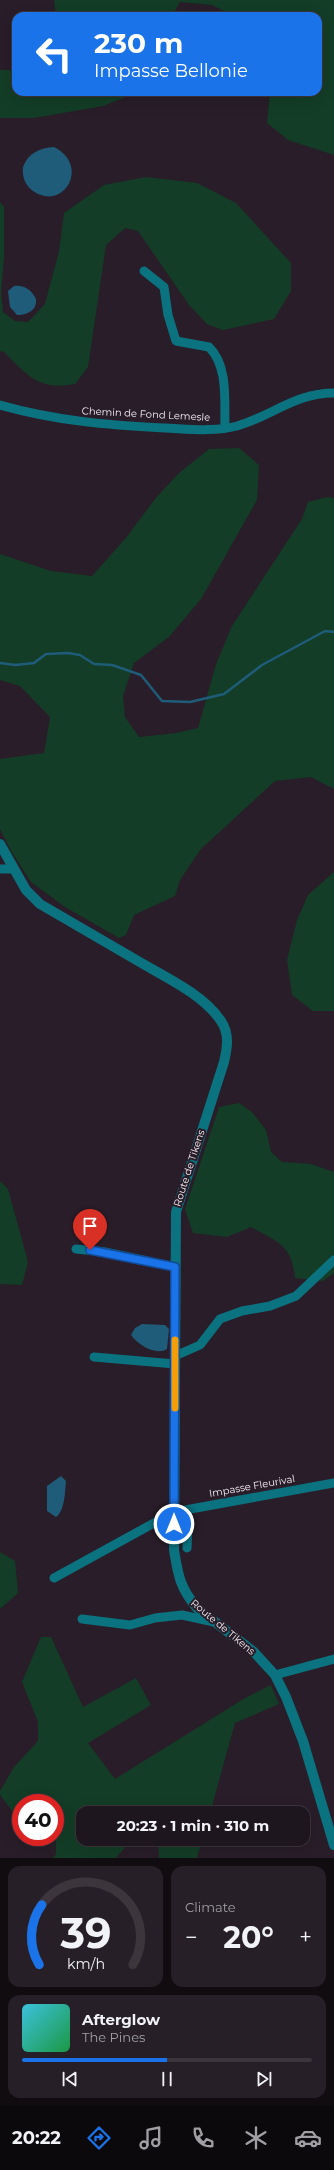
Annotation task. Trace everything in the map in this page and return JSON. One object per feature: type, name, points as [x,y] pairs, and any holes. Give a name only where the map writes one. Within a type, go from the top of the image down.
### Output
[{"type":"street","points":[[144,270],[164,286],[168,315],[176,341],[202,344],[209,348],[219,361],[224,385],[225,428]]},
{"type":"street","name":"Chemin de Fond Lemesle","points":[[0,405],[40,416],[96,424],[203,430],[238,426],[306,396],[334,393]]},
{"type":"street","name":"Route de Tikens","points":[[0,844],[12,869],[26,890],[40,904],[191,994],[222,1022],[226,1031],[227,1048],[224,1062],[176,1212],[174,1550],[177,1574],[183,1589],[197,1608],[254,1652],[275,1675],[286,1697],[303,1741],[334,1845]]},
{"type":"street","points":[[0,869],[12,869]]},
{"type":"street","points":[[76,1249],[105,1252],[175,1267]]},
{"type":"street","points":[[94,1357],[175,1360],[200,1345],[220,1319],[242,1310],[270,1306],[296,1296],[334,1260]]},
{"type":"street","name":"Impasse Fleurival","points":[[54,1578],[174,1512],[334,1483]]},
{"type":"street","points":[[174,1512],[188,1528],[188,1548]]},
{"type":"street","points":[[82,1619],[130,1625],[155,1618],[182,1615],[214,1622]]},
{"type":"street","points":[[275,1675],[334,1658]]},
{"type":"green space","points":[[54,0],[334,0],[334,155],[288,140],[267,123],[270,96],[322,96],[322,12],[226,12],[212,5],[180,2],[174,12],[56,12]]},
{"type":"green space","points":[[0,70],[12,70],[12,96],[128,96],[103,106],[34,118],[0,118]]},
{"type":"green space","points":[[146,177],[197,183],[236,203],[291,263],[291,291],[274,319],[223,330],[207,324],[189,305],[138,231],[125,228],[106,245],[88,367],[75,384],[63,386],[52,385],[35,380],[4,352],[0,351],[0,202],[4,207],[4,258],[1,292],[3,312],[15,321],[28,322],[45,304],[59,251],[64,213],[104,185]]},
{"type":"green space","points":[[239,448],[259,465],[257,500],[201,599],[169,637],[134,663],[123,696],[125,717],[139,737],[176,733],[198,728],[216,664],[232,626],[302,519],[308,502],[327,497],[334,498],[334,789],[311,777],[275,781],[201,849],[180,880],[175,896],[134,915],[126,935],[119,938],[65,907],[31,882],[11,851],[0,829],[0,759],[44,753],[50,717],[20,686],[0,680],[0,554],[51,571],[92,576],[125,539],[155,499],[179,473],[209,449]]},
{"type":"green space","points":[[334,872],[334,1011],[313,1011],[292,995],[287,960],[297,920],[308,895]]},
{"type":"green space","points":[[239,1103],[252,1112],[266,1130],[271,1152],[282,1162],[311,1164],[334,1172],[334,1273],[323,1281],[295,1278],[291,1258],[282,1245],[251,1227],[227,1237],[193,1233],[185,1209],[219,1107]]},
{"type":"green space","points":[[0,1181],[8,1189],[28,1262],[22,1285],[0,1284]]},
{"type":"green space","points":[[0,1552],[15,1561],[18,1593],[0,1609]]},
{"type":"green space","points":[[41,1637],[51,1637],[83,1707],[136,1678],[151,1705],[88,1743],[115,1779],[245,1698],[271,1685],[279,1704],[235,1723],[212,1806],[76,1806],[76,1846],[126,1846],[116,1858],[53,1858],[56,1854],[56,1846],[64,1846],[64,1794],[12,1794],[12,1811],[0,1795],[0,1791],[14,1767],[38,1741],[38,1722],[22,1682]]},
{"type":"green space","points":[[158,1846],[200,1846],[197,1858],[159,1858]]},
{"type":"water","points":[[54,147],[65,155],[71,165],[72,175],[69,184],[63,191],[54,196],[44,196],[33,191],[28,186],[23,174],[23,167],[28,158],[35,152]]},
{"type":"water","points":[[14,286],[24,287],[30,291],[36,299],[35,306],[28,313],[17,315],[10,307],[8,291]]},
{"type":"water","points":[[142,1324],[165,1325],[169,1329],[167,1349],[163,1351],[153,1350],[143,1346],[134,1339],[131,1335],[135,1328]]},
{"type":"water","points":[[61,1476],[66,1481],[65,1495],[63,1506],[56,1517],[47,1511],[47,1486]]},
{"type":"waterway","points":[[0,663],[15,665],[34,663],[46,654],[68,653],[80,655],[94,664],[112,665],[141,675],[162,701],[190,702],[224,694],[262,665],[325,631],[334,632]]},
{"type":"slow traffic","points":[[175,1340],[175,1408]]},
{"type":"route","points":[[90,1250],[175,1267],[174,1524]]}]
